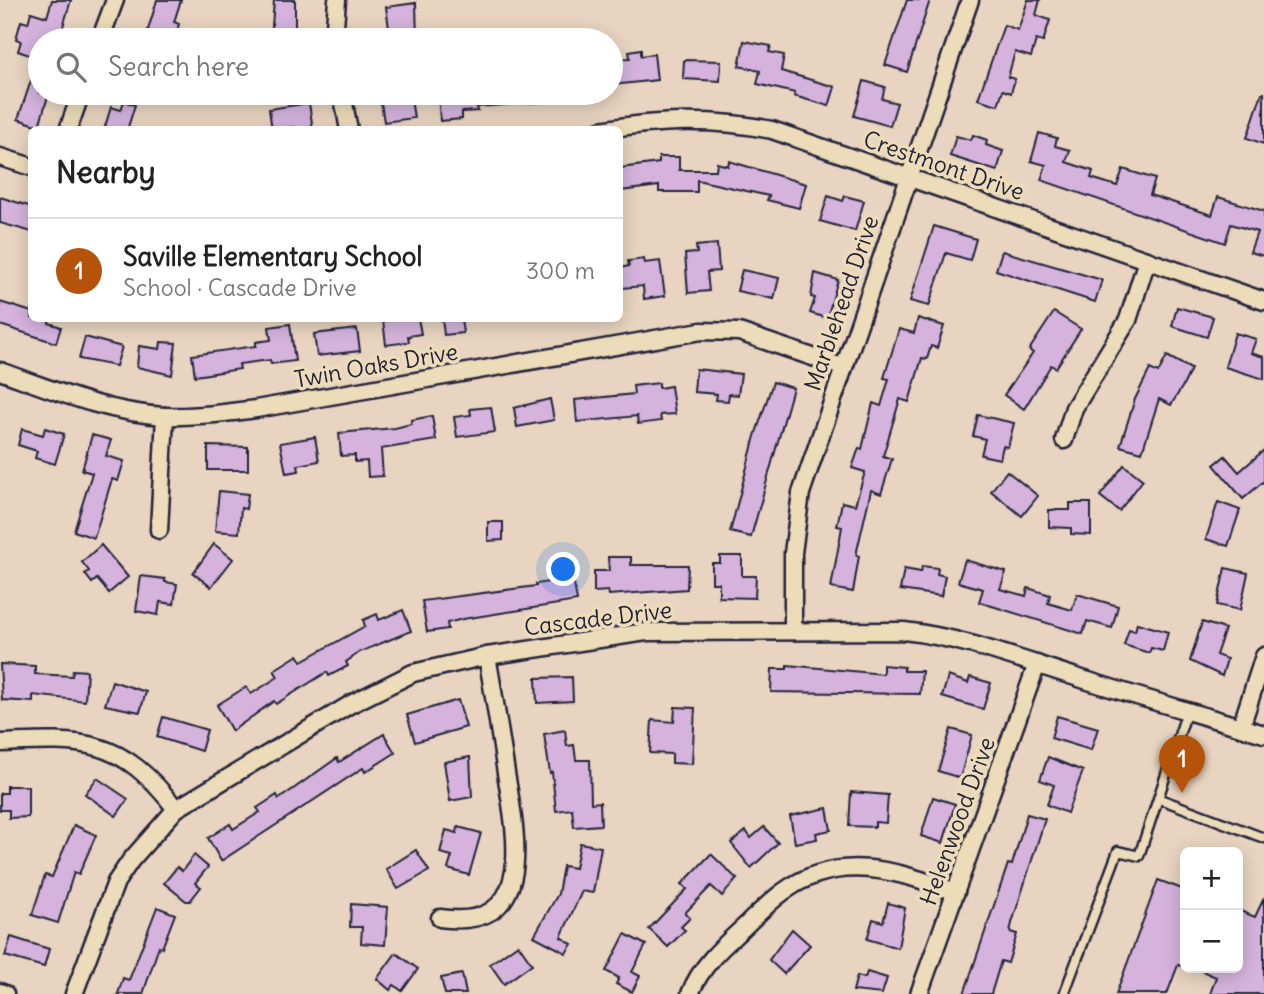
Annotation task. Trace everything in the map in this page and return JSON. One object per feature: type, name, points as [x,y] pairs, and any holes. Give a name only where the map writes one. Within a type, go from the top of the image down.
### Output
[{"type":"street","points":[[104,28],[115,0]]},
{"type":"street","points":[[335,28],[337,0]]},
{"type":"street","name":"Marblehead Drive","points":[[793,629],[795,523],[812,454],[970,0]]},
{"type":"street","points":[[69,126],[77,105]]},
{"type":"street","points":[[344,105],[348,126]]},
{"type":"street","name":"Crestmont Drive","points":[[623,127],[680,119],[740,124],[791,136],[1264,301]]},
{"type":"street","points":[[0,157],[28,166]]},
{"type":"street","points":[[1064,440],[1074,408],[1128,320],[1147,260]]},
{"type":"street","name":"Twin Oaks Drive","points":[[0,371],[105,407],[165,416],[256,409],[701,331],[739,332],[842,367]]},
{"type":"street","points":[[159,530],[165,416]]},
{"type":"street","name":"Cascade Drive","points":[[74,994],[116,882],[131,860],[176,809],[390,682],[437,665],[646,632],[793,629],[934,634],[1264,734]]},
{"type":"street","points":[[440,918],[473,920],[493,910],[502,901],[516,869],[515,819],[487,656]]},
{"type":"street","points":[[1241,727],[1264,656]]},
{"type":"street","name":"Helenwood Drive","points":[[919,994],[1037,664]]},
{"type":"street","points":[[0,743],[62,740],[107,748],[142,770],[176,809]]},
{"type":"street","points":[[690,994],[701,972],[719,951],[783,892],[804,879],[830,870],[861,866],[909,875],[956,892]]},
{"type":"lane","points":[[1064,994],[1118,851],[1139,856],[1187,711]]},
{"type":"lane","points":[[1160,799],[1264,838]]},
{"type":"building","points":[[52,0],[71,0],[63,28],[28,28],[28,54],[18,51],[21,41],[16,39],[21,21],[28,23],[31,12],[47,17]]},
{"type":"building","points":[[157,0],[181,0],[174,22],[179,24],[178,28],[149,28]]},
{"type":"building","points":[[274,0],[295,0],[295,28],[272,28]]},
{"type":"building","points":[[907,0],[930,0],[907,72],[885,65]]},
{"type":"building","points":[[1028,0],[1040,0],[1036,15],[1050,20],[1043,42],[1036,40],[1031,57],[1015,52],[1008,77],[1015,79],[1011,93],[1003,90],[998,105],[978,99],[1004,25],[1018,30]]},
{"type":"building","points":[[416,3],[417,28],[389,28],[386,7]]},
{"type":"building","points":[[744,41],[771,46],[769,52],[784,55],[781,71],[835,87],[829,106],[794,96],[795,93],[757,84],[760,71],[739,66]]},
{"type":"building","points":[[641,49],[641,56],[654,54],[657,80],[623,84],[623,59],[630,58],[629,51]]},
{"type":"building","points":[[684,60],[721,61],[720,81],[683,79]]},
{"type":"building","points":[[864,81],[885,87],[882,99],[897,103],[890,126],[854,116]]},
{"type":"building","points":[[28,90],[28,105],[45,105],[39,126],[18,119]]},
{"type":"building","points":[[1264,93],[1264,144],[1247,138]]},
{"type":"building","points":[[123,105],[135,105],[128,126],[105,126],[111,107],[121,110]]},
{"type":"building","points":[[309,105],[312,126],[271,126],[269,109]]},
{"type":"building","points":[[381,105],[412,105],[414,118],[384,122]]},
{"type":"building","points":[[439,105],[503,105],[477,107],[478,111],[462,112],[462,119],[440,121]]},
{"type":"building","points":[[1039,133],[1057,138],[1055,146],[1070,150],[1066,162],[1093,171],[1091,178],[1117,186],[1123,169],[1155,179],[1150,195],[1212,215],[1218,197],[1264,211],[1264,256],[1250,252],[1257,232],[1231,224],[1225,243],[1041,180],[1046,165],[1031,161]]},
{"type":"building","points":[[973,135],[987,140],[986,145],[1003,151],[997,171],[950,156],[956,136],[971,140]]},
{"type":"building","points":[[659,157],[679,157],[679,170],[716,170],[717,163],[728,166],[729,161],[806,184],[799,208],[767,200],[769,196],[697,180],[697,192],[659,192],[659,186],[623,191],[623,168],[659,163]]},
{"type":"building","points":[[828,196],[843,201],[845,196],[864,201],[855,231],[820,221]]},
{"type":"building","points":[[0,197],[28,206],[28,231],[0,223]]},
{"type":"building","points":[[934,226],[976,239],[970,260],[946,253],[929,306],[910,301]]},
{"type":"building","points":[[717,244],[719,271],[707,272],[709,291],[688,293],[685,254],[697,253],[696,246]]},
{"type":"building","points":[[1002,251],[1102,280],[1095,302],[996,270]]},
{"type":"building","points":[[628,261],[660,261],[665,296],[644,299],[643,286],[623,288],[623,267],[629,266]]},
{"type":"building","points":[[742,270],[779,278],[774,299],[737,291]]},
{"type":"building","points":[[815,273],[838,280],[827,318],[810,313],[815,298],[811,297]]},
{"type":"building","points":[[0,302],[28,311],[28,322],[49,322],[61,327],[56,343],[0,325]]},
{"type":"building","points":[[1177,307],[1213,317],[1207,337],[1172,326]]},
{"type":"building","points":[[1054,312],[1081,329],[1056,368],[1051,365],[1024,409],[1004,395],[1033,353],[1029,350]]},
{"type":"building","points":[[918,318],[944,326],[937,348],[931,346],[927,359],[922,358],[909,402],[900,399],[883,456],[892,459],[881,494],[871,490],[856,555],[859,556],[853,592],[831,588],[842,527],[837,526],[842,502],[855,505],[865,472],[852,468],[859,448],[862,449],[873,403],[881,406],[889,379],[884,378],[899,329],[914,333]]},
{"type":"building","points":[[383,322],[419,322],[421,334],[408,336],[409,342],[386,345]]},
{"type":"building","points":[[442,322],[462,322],[463,333],[444,335]]},
{"type":"building","points":[[290,324],[295,361],[271,364],[270,360],[239,364],[240,369],[195,376],[192,355],[256,346],[256,342],[271,340],[269,327]]},
{"type":"building","points":[[357,329],[360,351],[317,356],[314,334]]},
{"type":"building","points":[[1235,333],[1256,339],[1251,353],[1264,357],[1264,379],[1225,367]]},
{"type":"building","points":[[85,337],[122,347],[116,366],[79,359]]},
{"type":"building","points":[[161,342],[176,343],[172,375],[137,367],[139,346],[160,349]]},
{"type":"building","points":[[1167,356],[1191,369],[1184,384],[1171,405],[1159,399],[1142,452],[1120,446],[1135,399],[1150,369],[1158,373]]},
{"type":"building","points":[[696,369],[741,374],[738,395],[729,394],[728,401],[716,400],[717,394],[694,392]]},
{"type":"building","points":[[773,382],[793,388],[751,537],[730,532],[755,436]]},
{"type":"building","points":[[659,383],[659,388],[671,386],[675,414],[660,415],[661,421],[638,424],[637,416],[577,422],[575,400],[634,394],[633,386]]},
{"type":"building","points":[[550,399],[554,420],[517,427],[514,408]]},
{"type":"building","points":[[491,407],[495,432],[457,437],[454,417],[471,415],[470,409]]},
{"type":"building","points":[[978,415],[1014,423],[1008,447],[1003,446],[1000,459],[981,455],[985,439],[973,436]]},
{"type":"building","points":[[432,416],[436,440],[381,449],[383,476],[368,477],[367,461],[355,462],[355,455],[341,456],[339,433],[395,428],[411,424],[411,420]]},
{"type":"building","points":[[45,428],[64,434],[55,464],[35,458],[37,451],[18,445],[22,429],[43,435]]},
{"type":"building","points":[[92,435],[111,440],[106,456],[124,461],[118,481],[112,479],[94,538],[74,531],[92,473],[82,470]]},
{"type":"building","points":[[315,437],[319,461],[298,465],[299,471],[286,473],[280,443]]},
{"type":"building","points":[[208,446],[248,447],[248,470],[208,470]]},
{"type":"building","points":[[1264,450],[1264,481],[1243,499],[1214,465],[1225,456],[1239,472]]},
{"type":"building","points":[[1124,465],[1143,480],[1119,511],[1100,496]]},
{"type":"building","points":[[1007,471],[1038,496],[1022,516],[991,491]]},
{"type":"building","points":[[219,491],[248,494],[246,509],[241,508],[239,533],[215,531]]},
{"type":"building","points":[[1218,502],[1240,510],[1228,546],[1206,539]]},
{"type":"building","points":[[1070,503],[1091,503],[1091,535],[1071,534],[1071,528],[1049,527],[1049,510],[1070,510]]},
{"type":"building","points":[[488,522],[503,522],[503,540],[488,541]]},
{"type":"building","points":[[214,544],[233,559],[211,587],[193,573]]},
{"type":"building","points":[[101,545],[128,577],[109,593],[97,579],[92,583],[85,574],[89,571],[82,562]]},
{"type":"building","points":[[720,556],[742,556],[742,576],[756,576],[755,598],[719,597],[719,583],[712,583],[712,563],[720,563]]},
{"type":"building","points":[[608,557],[631,557],[631,565],[688,565],[687,589],[609,595],[608,591],[594,592],[594,571],[609,571]]},
{"type":"building","points":[[965,560],[1006,572],[1000,589],[1026,596],[1028,588],[1050,595],[1048,603],[1072,610],[1077,594],[1118,606],[1112,628],[1087,621],[1083,634],[979,602],[983,589],[958,582]]},
{"type":"building","points":[[922,566],[938,568],[937,574],[945,576],[941,596],[900,590],[904,569],[921,572]]},
{"type":"building","points":[[1225,568],[1248,573],[1240,610],[1217,605]]},
{"type":"building","points":[[141,576],[165,579],[165,582],[177,584],[174,604],[160,602],[158,615],[136,611]]},
{"type":"building","points":[[573,578],[577,601],[463,619],[447,623],[448,629],[427,632],[422,601],[536,586]]},
{"type":"building","points":[[403,610],[411,631],[360,652],[346,662],[348,666],[329,676],[327,672],[276,704],[274,701],[232,731],[217,705],[246,687],[251,694],[278,677],[274,670],[298,655],[302,661],[365,626],[363,620],[377,614],[379,620]]},
{"type":"building","points":[[1202,622],[1225,629],[1216,655],[1227,659],[1222,676],[1190,661]]},
{"type":"building","points":[[1137,623],[1168,632],[1163,651],[1151,648],[1149,653],[1124,645],[1129,629],[1135,631]]},
{"type":"building","points":[[0,664],[35,666],[35,674],[72,676],[73,670],[87,671],[85,701],[33,695],[33,702],[2,700]]},
{"type":"building","points":[[787,665],[883,674],[883,665],[904,667],[904,671],[922,671],[920,694],[771,692],[772,669],[787,669]]},
{"type":"building","points":[[948,676],[968,683],[970,677],[991,683],[983,709],[942,697]]},
{"type":"building","points":[[572,677],[573,701],[537,703],[536,678]]},
{"type":"building","points":[[112,681],[146,692],[140,712],[105,705]]},
{"type":"building","points":[[458,700],[466,727],[415,742],[407,715]]},
{"type":"building","points":[[675,707],[695,708],[692,764],[672,763],[672,754],[650,753],[652,720],[674,722]]},
{"type":"building","points":[[1057,716],[1098,728],[1091,750],[1051,738]]},
{"type":"building","points":[[163,717],[207,730],[201,751],[157,737]]},
{"type":"building","points":[[951,729],[972,735],[960,778],[938,771]]},
{"type":"building","points":[[565,730],[567,746],[574,745],[576,760],[590,760],[591,803],[600,802],[601,825],[574,827],[572,809],[556,811],[544,734]]},
{"type":"building","points":[[384,734],[395,753],[365,772],[363,768],[221,861],[208,838],[230,824],[233,829],[260,812],[257,808],[277,795],[279,799],[337,758],[339,762]]},
{"type":"building","points":[[470,757],[472,797],[450,801],[444,762]]},
{"type":"building","points":[[1048,757],[1083,771],[1067,813],[1047,805],[1054,785],[1040,780]]},
{"type":"building","points":[[97,778],[128,799],[116,816],[85,794]]},
{"type":"building","points":[[7,786],[28,786],[28,817],[9,818],[9,810],[0,810],[0,793],[7,793]]},
{"type":"building","points":[[851,792],[888,795],[886,823],[875,822],[875,827],[849,826]]},
{"type":"building","points":[[933,797],[955,804],[943,843],[921,836]]},
{"type":"building","points":[[827,808],[831,830],[816,833],[817,839],[795,843],[790,816]]},
{"type":"building","points":[[1027,814],[1045,819],[1012,923],[1010,932],[1017,934],[1008,963],[1001,961],[991,994],[964,994],[1008,864],[1012,865]]},
{"type":"building","points":[[74,825],[96,835],[79,874],[74,872],[58,923],[32,915],[45,875],[52,877]]},
{"type":"building","points":[[458,827],[481,833],[469,875],[448,869],[452,856],[440,853],[446,830],[457,833]]},
{"type":"building","points":[[764,827],[778,843],[751,868],[731,843],[746,831],[751,838]]},
{"type":"building","points":[[580,843],[601,847],[593,893],[582,891],[561,937],[572,944],[566,953],[534,936],[558,894],[563,866],[575,868]]},
{"type":"building","points":[[416,850],[429,871],[398,889],[386,869]]},
{"type":"building","points":[[711,854],[737,879],[722,896],[711,886],[685,913],[690,918],[681,927],[685,930],[668,947],[649,929],[687,889],[682,884]]},
{"type":"building","points":[[194,855],[208,867],[195,883],[201,887],[190,901],[186,901],[164,883],[177,867],[182,871]]},
{"type":"building","points":[[1158,880],[1180,888],[1180,966],[1167,994],[1116,994]]},
{"type":"building","points":[[1264,898],[1264,994],[1210,994],[1216,977],[1207,973],[1243,973],[1243,912],[1255,917]]},
{"type":"building","points":[[888,903],[905,908],[898,948],[867,939],[873,919],[883,922]]},
{"type":"building","points":[[351,904],[388,907],[385,945],[361,943],[362,927],[350,927]]},
{"type":"building","points":[[157,907],[175,914],[162,948],[159,946],[143,994],[118,994],[123,978],[129,980]]},
{"type":"building","points":[[792,929],[810,945],[784,974],[769,960]]},
{"type":"building","points":[[625,934],[646,945],[632,972],[640,976],[632,992],[616,984],[619,978],[606,971]]},
{"type":"building","points":[[11,937],[49,949],[44,967],[5,956]]},
{"type":"building","points":[[518,944],[532,964],[504,984],[490,964]]},
{"type":"building","points":[[396,953],[418,969],[402,991],[394,985],[390,990],[377,979]]},
{"type":"building","points":[[867,972],[887,978],[882,994],[853,991],[857,976],[865,978]]},
{"type":"building","points":[[462,974],[466,994],[445,994],[441,978]]},
{"type":"place","name":"Saville Elementary School","points":[[1182,793]]}]
